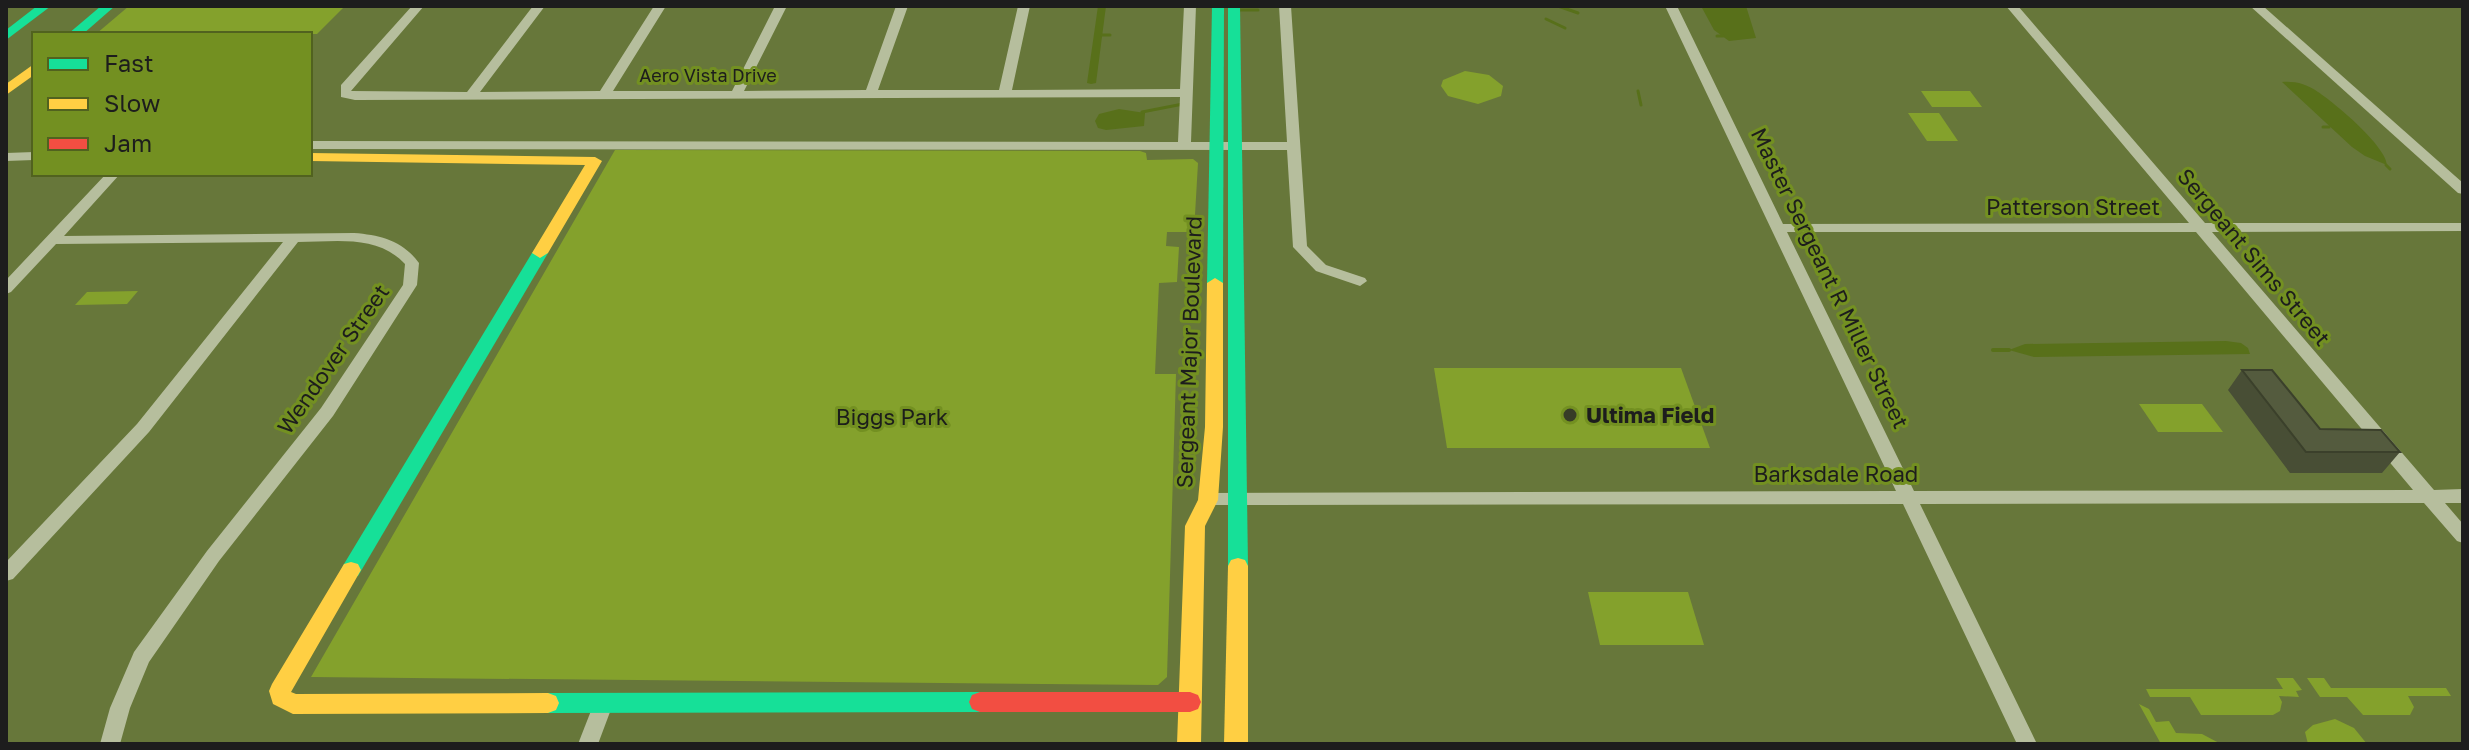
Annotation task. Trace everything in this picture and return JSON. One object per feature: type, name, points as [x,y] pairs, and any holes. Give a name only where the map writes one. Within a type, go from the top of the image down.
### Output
[{"type":"main road","points":[[6,22],[27,6]]},
{"type":"main road","points":[[6,36],[45,6]]},
{"type":"main road","points":[[77,32],[109,6]]},
{"type":"main road","name":"Sergeant Major Boulevard","points":[[1218,6],[1227,147],[1239,501],[1236,744]]},
{"type":"main road","name":"Sergeant Major Boulevard","points":[[1189,744],[1195,526],[1208,500],[1214,427],[1234,6]]},
{"type":"main road","points":[[6,91],[32,70]]},
{"type":"main road","points":[[312,157],[595,161],[297,661],[280,691],[281,697],[293,704],[1190,702]]},
{"type":"street","name":"Aero Vista Drive","points":[[418,6],[345,88],[345,94],[1186,93]]},
{"type":"street","points":[[471,95],[539,6]]},
{"type":"street","points":[[604,95],[660,6]]},
{"type":"street","points":[[737,93],[781,6]]},
{"type":"street","points":[[871,93],[902,6]]},
{"type":"street","points":[[1005,93],[1024,6]]},
{"type":"street","points":[[1184,147],[1190,6]]},
{"type":"street","points":[[1285,6],[1300,247],[1321,268],[1360,281]]},
{"type":"street","name":"Master Sergeant R Miller Street","points":[[1671,6],[2027,744]]},
{"type":"street","name":"Sergeant Sims Street","points":[[2012,6],[2463,536]]},
{"type":"street","points":[[2256,6],[2463,190]]},
{"type":"street","points":[[312,145],[1293,146]]},
{"type":"street","points":[[6,157],[32,156]]},
{"type":"street","points":[[6,289],[111,176]]},
{"type":"street","name":"Patterson Street","points":[[1779,228],[2463,227]]},
{"type":"street","points":[[6,574],[143,428],[294,238]]},
{"type":"street","name":"Wendover Street","points":[[52,240],[381,240],[401,249],[412,263],[410,285],[327,412],[213,556],[141,658],[120,708],[110,744]]},
{"type":"street","name":"Barksdale Road","points":[[1208,500],[2463,496]]},
{"type":"street","points":[[588,744],[603,704]]},
{"type":"green space","points":[[129,6],[345,6],[317,34],[98,32]]},
{"type":"green space","points":[[1465,71],[1489,75],[1503,86],[1501,96],[1478,104],[1448,96],[1441,86],[1443,80]]},
{"type":"green space","points":[[1921,91],[1970,91],[1982,107],[1932,107]]},
{"type":"green space","points":[[1908,113],[1939,113],[1958,141],[1927,141]]},
{"type":"green space","name":"Biggs Park","points":[[615,150],[1140,151],[1146,153],[1147,160],[1193,159],[1198,163],[1194,232],[1167,232],[1166,246],[1179,247],[1177,282],[1159,283],[1155,374],[1176,374],[1167,677],[1158,685],[311,677]]},
{"type":"green space","points":[[138,291],[127,304],[75,305],[87,292]]},
{"type":"green space","name":"Ultima Field","points":[[1434,368],[1681,368],[1710,448],[1447,448]]},
{"type":"green space","points":[[2139,404],[2202,404],[2223,432],[2158,432]]},
{"type":"green space","points":[[1588,592],[1688,592],[1704,645],[1600,645]]},
{"type":"green space","points":[[2276,678],[2293,678],[2302,690],[2296,691],[2299,697],[2279,696],[2282,702],[2280,711],[2273,715],[2201,715],[2190,697],[2150,697],[2146,689],[2283,689]]},
{"type":"green space","points":[[2307,678],[2324,678],[2331,688],[2446,688],[2451,696],[2408,696],[2414,707],[2410,715],[2363,715],[2347,697],[2320,697]]},
{"type":"green space","points":[[2139,704],[2149,709],[2156,722],[2169,721],[2176,733],[2202,734],[2221,744],[2161,744]]},
{"type":"green space","points":[[2335,719],[2354,728],[2367,744],[2308,744],[2305,732],[2313,725]]},
{"type":"shaded area","points":[[1098,6],[1106,6],[1096,83],[1091,84],[1087,83]]},
{"type":"shaded area","points":[[1701,6],[1746,6],[1756,38],[1729,41],[1714,30]]},
{"type":"shaded area","points":[[2282,82],[2310,87],[2336,105],[2369,136],[2387,165],[2352,147]]},
{"type":"shaded area","points":[[1119,109],[1145,113],[1144,126],[1098,128],[1095,121],[1099,114]]},
{"type":"shaded area","points":[[2241,343],[2250,354],[2034,357],[2009,350],[2025,344]]},
{"type":"building","points":[[2242,370],[2272,370],[2320,429],[2381,430],[2400,452],[2306,452]]},
{"type":"waterway","points":[[1558,6],[1578,13]]},
{"type":"waterway","points":[[1237,10],[1258,10]]},
{"type":"waterway","points":[[1546,19],[1565,28]]},
{"type":"waterway","points":[[1102,35],[1110,35]]},
{"type":"waterway","points":[[1717,36],[1723,36]]},
{"type":"waterway","points":[[1638,91],[1641,105]]},
{"type":"waterway","points":[[1142,112],[1183,104]]},
{"type":"waterway","points":[[2323,127],[2329,127]]},
{"type":"waterway","points":[[2386,165],[2390,169]]},
{"type":"waterway","points":[[1993,350],[2009,350]]},
{"type":"traffic: fast","points":[[6,36],[45,6]]},
{"type":"traffic: fast","points":[[77,32],[109,6]]},
{"type":"traffic: fast","points":[[1215,283],[1218,6]]},
{"type":"traffic: fast","points":[[1234,6],[1238,566]]},
{"type":"traffic: fast","points":[[351,570],[540,253]]},
{"type":"traffic: fast","points":[[548,703],[980,702]]},
{"type":"traffic: slow","points":[[6,91],[32,70]]},
{"type":"traffic: slow","points":[[312,157],[595,161],[540,253]]},
{"type":"traffic: slow","points":[[1189,744],[1195,526],[1208,500],[1214,427],[1215,283]]},
{"type":"traffic: slow","points":[[1236,744],[1238,566]]},
{"type":"traffic: slow","points":[[351,570],[280,691],[281,697],[293,704],[548,703]]},
{"type":"traffic: jam","points":[[980,702],[1190,702]]},
{"type":"place","name":"Ultima Field","points":[[1570,415]]}]
